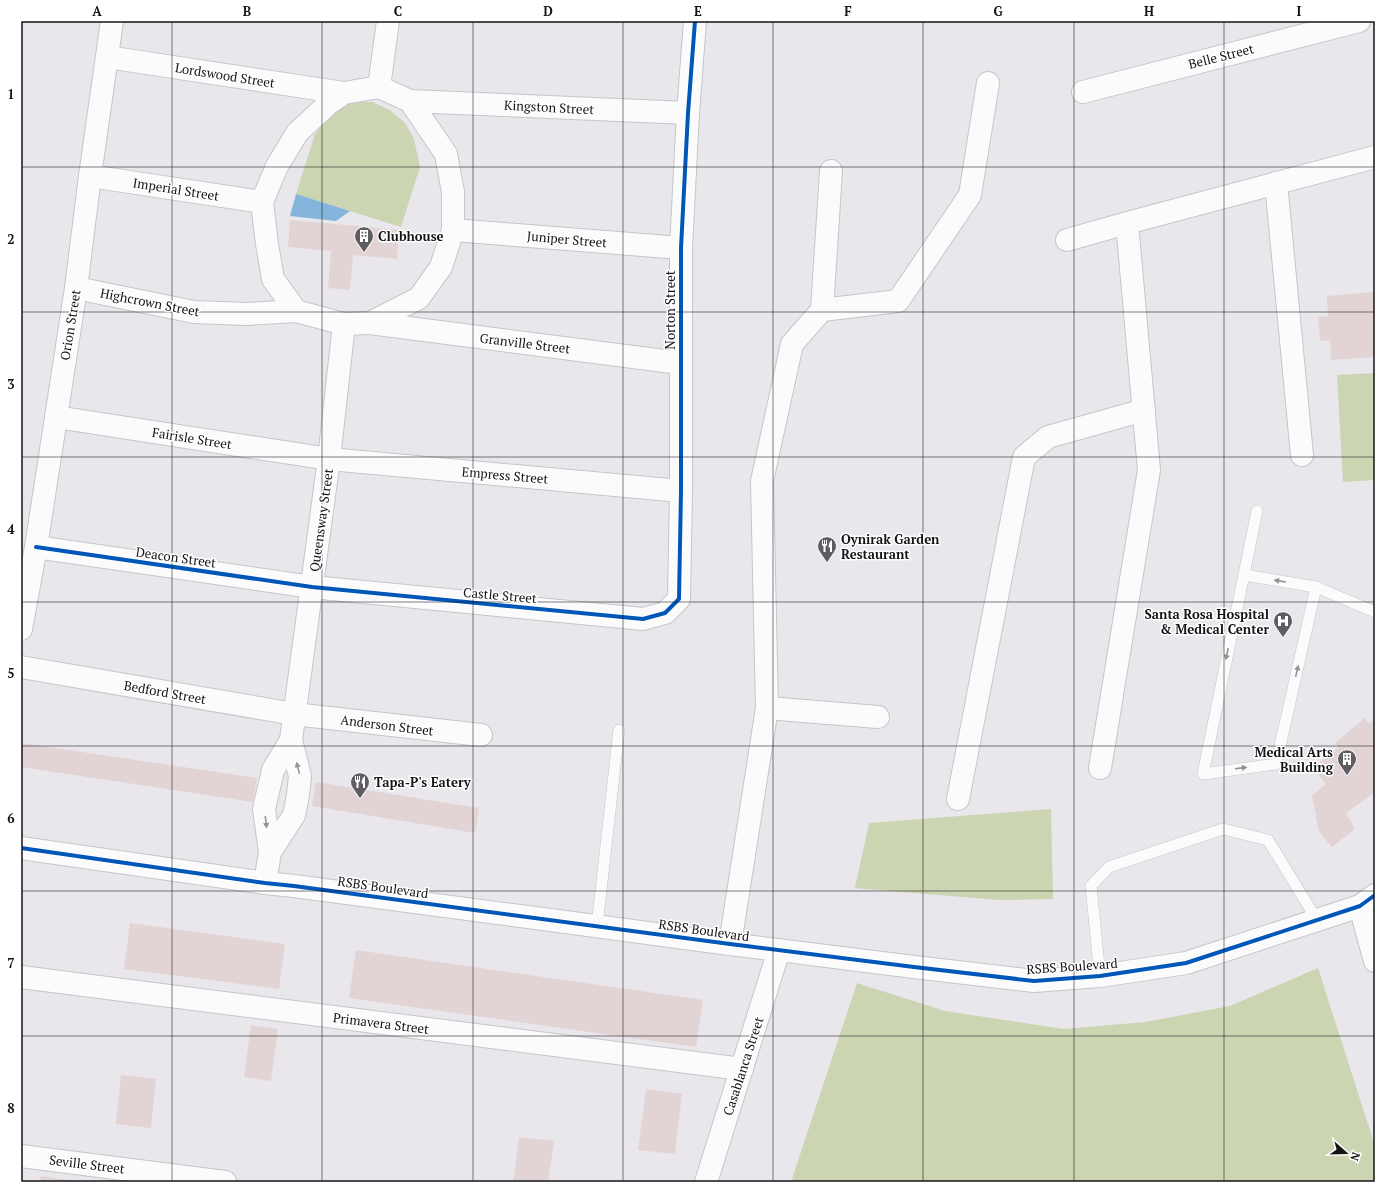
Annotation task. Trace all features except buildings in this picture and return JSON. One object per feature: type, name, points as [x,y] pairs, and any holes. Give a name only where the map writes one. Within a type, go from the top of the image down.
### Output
[{"type":"street","name":"Orion Street","points":[[21,629],[36,547],[76,288],[112,21]]},
{"type":"street","points":[[379,87],[388,21]]},
{"type":"street","name":"Norton Street","points":[[679,599],[681,491],[681,248],[688,113],[695,21]]},
{"type":"street","name":"Belle Street","points":[[1083,92],[1359,21]]},
{"type":"street","name":"Lordswood Street","points":[[107,57],[344,93]]},
{"type":"street","points":[[822,310],[898,301],[970,195],[988,83]]},
{"type":"street","points":[[379,87],[410,101],[446,154],[453,192],[453,230],[441,267],[419,298],[370,324],[344,324],[296,311],[273,278],[262,202],[277,166],[297,133],[328,104],[344,93],[379,87]]},
{"type":"street","name":"Kingston Street","points":[[410,101],[688,113]]},
{"type":"street","points":[[1067,240],[1375,157]]},
{"type":"street","points":[[730,944],[767,708],[762,481],[792,344],[822,310],[831,171]]},
{"type":"street","name":"Imperial Street","points":[[90,176],[262,202]]},
{"type":"street","points":[[1276,183],[1302,455]]},
{"type":"street","points":[[1100,768],[1149,470],[1127,223]]},
{"type":"street","name":"Juniper Street","points":[[453,230],[681,248]]},
{"type":"street","name":"Highcrown Street","points":[[76,288],[194,312],[248,314],[296,311]]},
{"type":"street","name":"Queensway Street","points":[[270,852],[294,816],[298,795],[300,776],[291,740],[329,459],[344,324]]},
{"type":"street","name":"Granville Street","points":[[370,324],[680,363]]},
{"type":"street","points":[[958,799],[1024,457],[1048,437],[1144,410]]},
{"type":"street","name":"Fairisle Street","points":[[56,417],[329,459]]},
{"type":"street","name":"Empress Street","points":[[329,459],[681,491]]},
{"type":"street","name":"Deacon Street","points":[[36,547],[312,587]]},
{"type":"street","name":"Castle Street","points":[[312,587],[643,619],[665,613],[679,599]]},
{"type":"street","name":"Bedford Street","points":[[29,668],[294,714]]},
{"type":"street","points":[[767,708],[878,716]]},
{"type":"street","name":"Anderson Street","points":[[294,714],[481,736]]},
{"type":"street","name":"Queensway Street","points":[[265,883],[270,852],[264,809],[273,770],[291,740]]},
{"type":"street","name":"RSBS Boulevard","points":[[21,848],[265,883],[730,944],[1034,981],[1100,976],[1186,963],[1316,920],[1368,900]]},
{"type":"street","points":[[1368,900],[1375,961]]},
{"type":"street","name":"Casablanca Street","points":[[706,1182],[779,950]]},
{"type":"street","name":"Primavera Street","points":[[21,977],[742,1069]]},
{"type":"street","name":"Seville Street","points":[[21,1156],[225,1182]]},
{"type":"lane","points":[[1258,511],[1203,774],[1276,764],[1316,587]]},
{"type":"lane","points":[[1244,575],[1316,587],[1375,612]]},
{"type":"lane","points":[[597,926],[619,730]]},
{"type":"lane","points":[[1100,976],[1091,886],[1109,867],[1224,829],[1268,840],[1316,920]]},
{"type":"green space","points":[[354,102],[373,102],[391,111],[405,123],[414,139],[420,167],[401,227],[296,194],[315,134],[329,117],[340,107]]},
{"type":"green space","points":[[1375,373],[1375,480],[1343,482],[1337,375]]},
{"type":"green space","points":[[1051,809],[1053,899],[999,900],[855,888],[869,823]]},
{"type":"green space","points":[[1318,968],[1375,1146],[1375,1182],[791,1182],[857,983],[945,1011],[1064,1029],[1145,1022],[1230,1006]]},
{"type":"water","points":[[296,194],[350,211],[336,221],[290,216]]},
{"type":"cycle path","points":[[36,547],[312,587],[643,619],[665,613],[679,599],[681,491],[681,248],[688,113],[695,21]]},
{"type":"cycle path","points":[[21,848],[265,883],[730,944],[1034,981],[1100,976],[1186,963],[1360,906],[1375,895]]},
{"type":"place","name":"Clubhouse","points":[[364,253]]},
{"type":"place","name":"Oynirak Garden Restaurant","points":[[827,563]]},
{"type":"place","name":"Santa Rosa Hospital & Medical Center","points":[[1283,638]]},
{"type":"place","name":"Medical Arts Building","points":[[1347,776]]},
{"type":"place","name":"Tapa-P's Eatery","points":[[360,799]]}]
